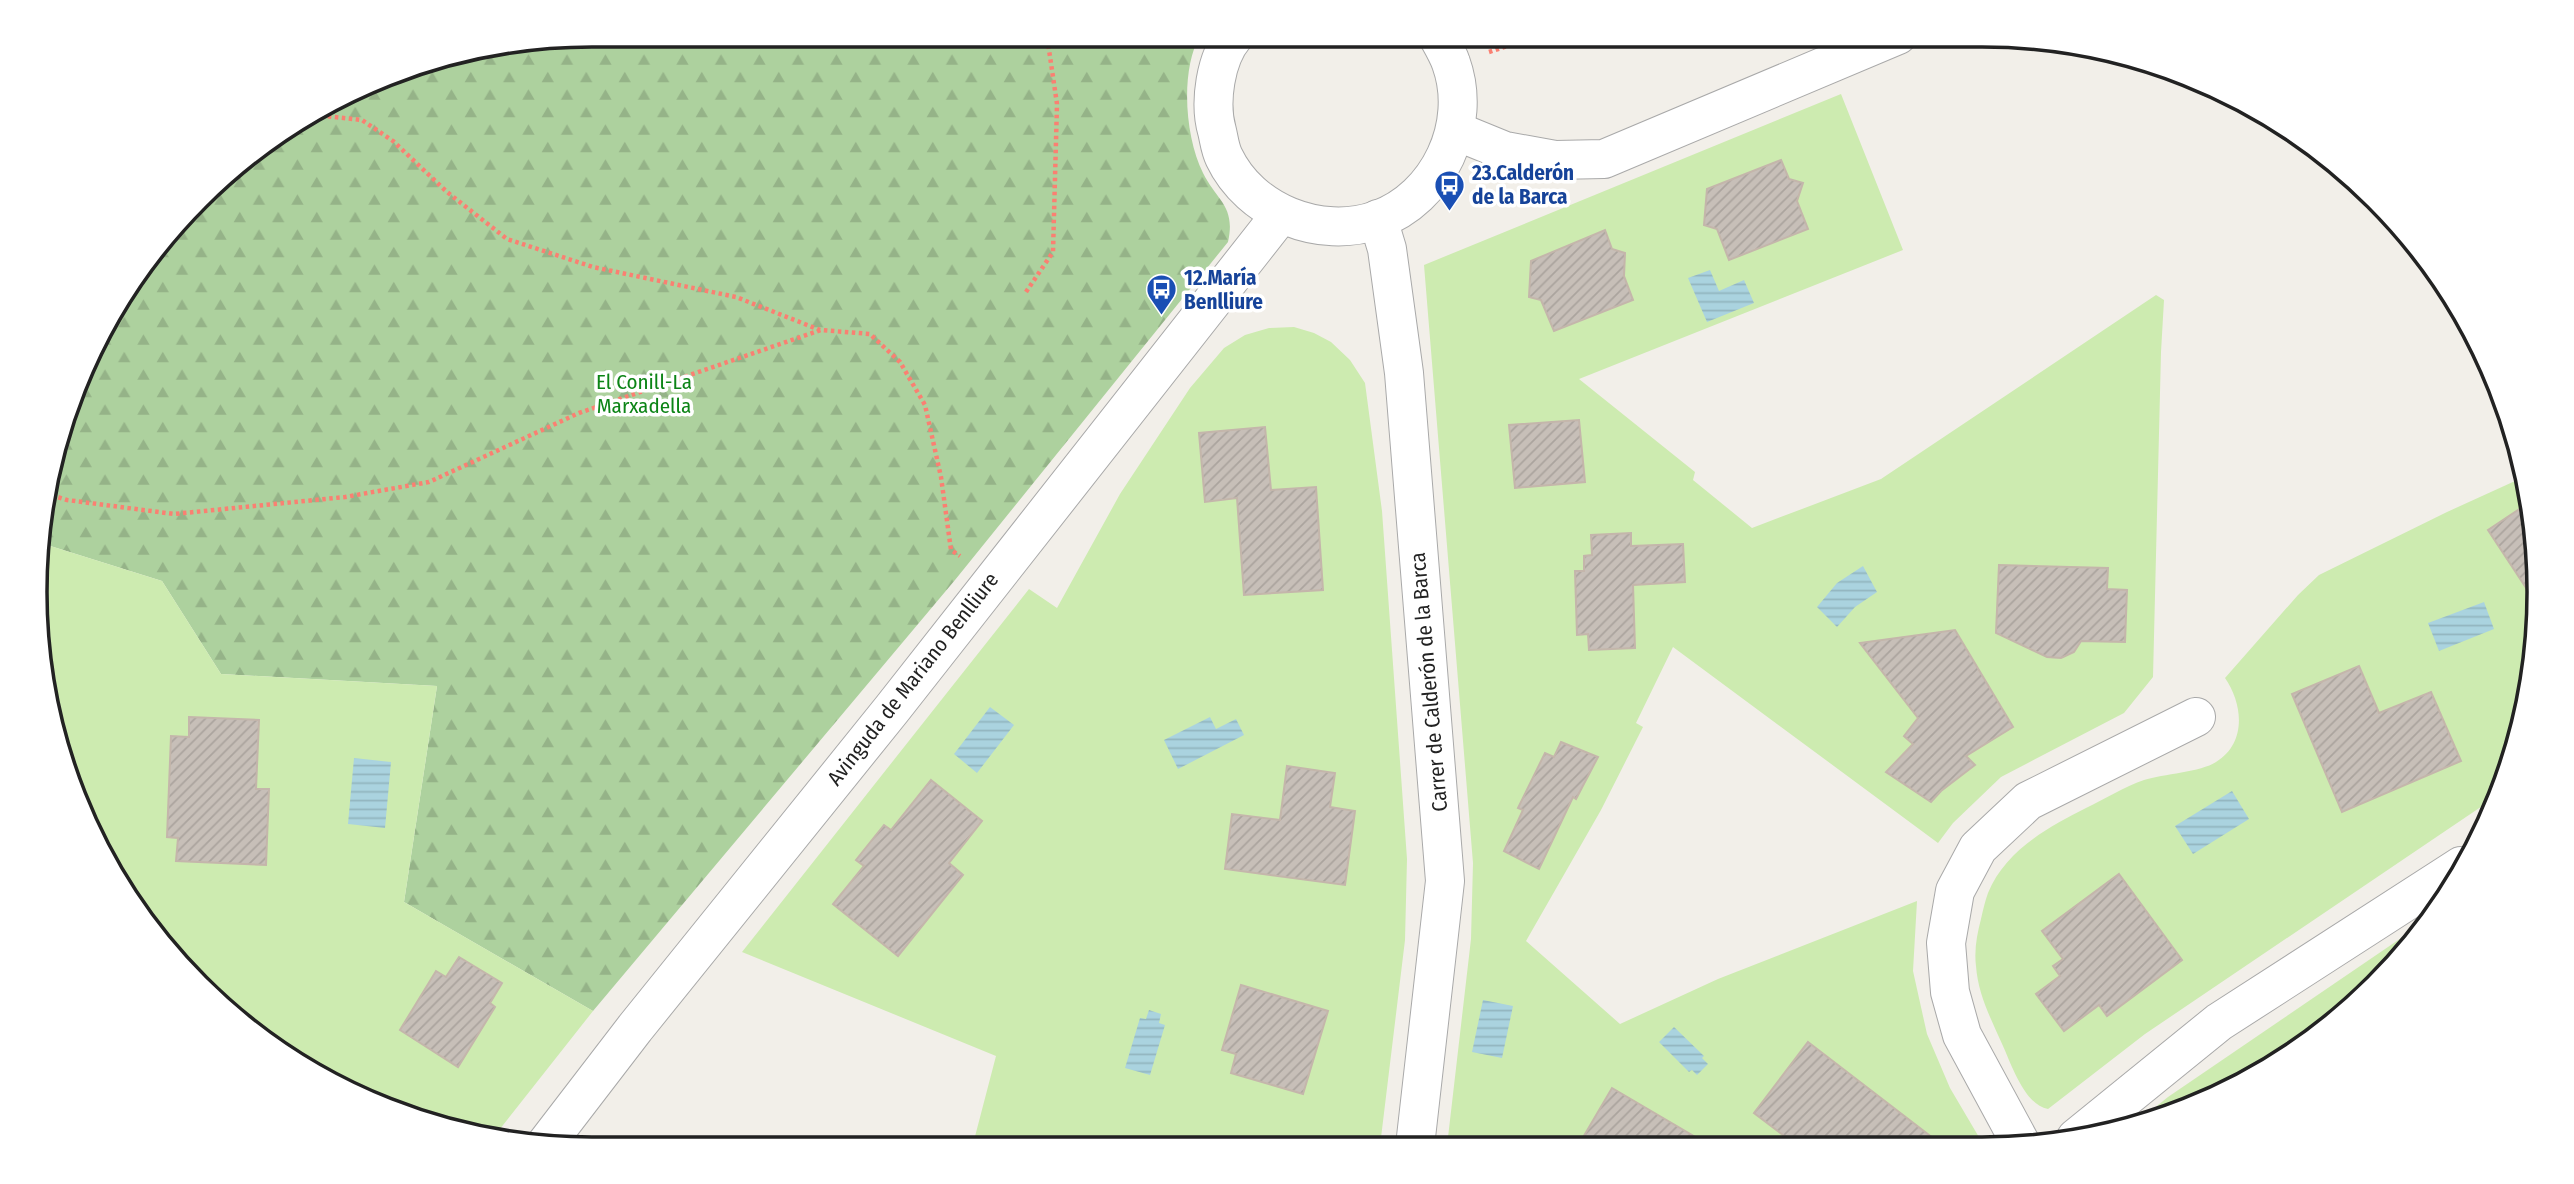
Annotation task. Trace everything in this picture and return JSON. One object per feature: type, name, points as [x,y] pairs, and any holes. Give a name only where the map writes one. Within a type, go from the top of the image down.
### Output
[{"type":"street","points":[[1229,47],[1216,76],[1213,118],[1224,157],[1247,190],[1280,214],[1312,224],[1334,226],[1378,219],[1413,199],[1440,169],[1455,131],[1458,97],[1444,49]]},
{"type":"street","points":[[1455,131],[1504,151],[1555,160],[1604,159],[1870,47]]},
{"type":"street","name":"Avinguda de Mariano Benlliure","points":[[552,1136],[1280,214]]},
{"type":"street","name":"Carrer de Calderón de la Barca","points":[[1378,219],[1387,249],[1404,373],[1445,881],[1416,1137]]},
{"type":"street","points":[[2017,1136],[1962,1035],[1950,992],[1946,943],[1955,891],[1978,848],[2028,801],[2196,717]]},
{"type":"street","points":[[2092,1125],[2219,1022],[2447,875]]},
{"type":"path","points":[[1026,292],[1053,252],[1057,104],[1049,47]]},
{"type":"path","points":[[327,116],[362,120],[393,141],[447,192],[507,239],[593,267],[736,297],[821,330],[870,334],[900,362],[925,405],[941,477],[951,550],[991,580]]},
{"type":"path","points":[[56,497],[174,514],[345,498],[429,482],[579,413],[821,330]]},
{"type":"green space","name":"El Conill-La Marxadella","points":[[1195,47],[1187,85],[1192,141],[1203,173],[1227,212],[1230,230],[1228,242],[955,580],[593,1011],[404,902],[437,686],[221,674],[162,581],[49,546],[66,451],[89,384],[103,351],[139,289],[182,233],[233,182],[260,160],[289,139],[351,103],[417,76],[451,66],[556,48]]},
{"type":"green space","points":[[1841,94],[1903,250],[1579,379],[1695,472],[1693,480],[1752,528],[1881,479],[2156,295],[2164,300],[2153,677],[2124,713],[2001,777],[1953,823],[1938,843],[1673,647],[1636,723],[1643,727],[1601,810],[1526,941],[1620,1024],[1718,979],[1917,901],[1913,971],[1927,1034],[1950,1088],[1979,1137],[1448,1137],[1471,939],[1473,863],[1424,265]]},
{"type":"green space","points":[[1294,327],[1331,342],[1350,360],[1365,383],[1382,511],[1407,859],[1405,940],[1381,1137],[975,1137],[996,1056],[742,952],[1029,589],[1057,608],[1120,494],[1190,388],[1224,348],[1245,335],[1269,328]]},
{"type":"green space","points":[[2515,481],[2526,556],[2526,628],[2508,733],[2483,806],[2145,1034],[2048,1109],[2040,1106],[2026,1093],[2015,1074],[1980,987],[1976,966],[1976,942],[1985,902],[1996,878],[2016,853],[2029,842],[2072,815],[2144,780],[2192,771],[2216,762],[2226,754],[2233,745],[2239,723],[2236,699],[2225,678],[2298,595],[2319,575]]},
{"type":"green space","points":[[49,546],[162,581],[221,674],[437,686],[404,902],[593,1011],[500,1128],[417,1108],[351,1081],[289,1045],[233,1002],[182,951],[139,895],[103,833],[89,800],[66,733],[52,663],[47,592]]},
{"type":"green space","points":[[2404,936],[2341,1002],[2285,1045],[2223,1081],[2153,1109]]},
{"type":"water","points":[[1710,270],[1719,291],[1744,280],[1754,303],[1707,322],[1688,278]]},
{"type":"water","points":[[1863,566],[1877,592],[1855,607],[1837,627],[1817,607],[1837,583]]},
{"type":"water","points":[[2484,602],[2494,629],[2439,651],[2428,623]]},
{"type":"water","points":[[990,707],[1014,725],[977,773],[954,754]]},
{"type":"water","points":[[1210,717],[1216,729],[1236,719],[1244,735],[1178,769],[1164,740]]},
{"type":"water","points":[[354,758],[391,762],[385,828],[348,824]]},
{"type":"water","points":[[2232,791],[2249,819],[2193,854],[2175,826]]},
{"type":"water","points":[[1483,1000],[1513,1006],[1502,1058],[1472,1052]]},
{"type":"water","points":[[1149,1010],[1161,1014],[1159,1023],[1165,1025],[1150,1075],[1125,1068],[1140,1018],[1146,1019]]},
{"type":"water","points":[[1674,1027],[1704,1056],[1702,1058],[1708,1064],[1697,1075],[1692,1070],[1689,1072],[1659,1042]]},
{"type":"building","points":[[1781,160],[1789,179],[1803,183],[1797,201],[1808,229],[1729,260],[1717,229],[1704,225],[1707,189]]},
{"type":"building","points":[[1605,230],[1612,249],[1625,253],[1624,276],[1633,300],[1554,331],[1541,300],[1529,297],[1531,261]]},
{"type":"building","points":[[1579,420],[1585,482],[1515,488],[1509,425]]},
{"type":"building","points":[[1265,427],[1271,490],[1316,487],[1323,590],[1244,595],[1237,498],[1205,502],[1199,433]]},
{"type":"building","points":[[2520,509],[2527,589],[2488,530]]},
{"type":"building","points":[[1631,533],[1631,546],[1683,544],[1685,582],[1633,585],[1635,648],[1589,650],[1588,634],[1577,635],[1575,571],[1584,571],[1584,556],[1592,555],[1591,535]]},
{"type":"building","points":[[1999,565],[2108,568],[2107,589],[2127,590],[2125,642],[2081,641],[2074,652],[2061,658],[2047,657],[1996,633]]},
{"type":"building","points":[[1955,630],[2013,727],[1966,756],[1975,765],[1931,802],[1886,772],[1913,744],[1904,736],[1918,718],[1860,643]]},
{"type":"building","points":[[2359,666],[2379,713],[2431,692],[2461,761],[2342,812],[2292,694]]},
{"type":"building","points":[[189,717],[259,720],[256,789],[269,789],[266,865],[176,861],[178,838],[167,837],[171,736],[189,737]]},
{"type":"building","points":[[1561,742],[1598,757],[1576,799],[1573,797],[1539,869],[1504,851],[1523,810],[1518,808],[1545,753],[1554,757]]},
{"type":"building","points":[[1287,766],[1335,773],[1330,807],[1355,811],[1345,885],[1225,869],[1232,814],[1280,820]]},
{"type":"building","points":[[931,780],[982,821],[949,863],[963,875],[898,956],[833,904],[864,866],[856,860],[884,825],[891,830]]},
{"type":"building","points":[[2119,874],[2182,960],[2107,1016],[2099,1005],[2064,1031],[2036,994],[2060,976],[2053,966],[2063,959],[2042,931]]},
{"type":"building","points":[[459,957],[502,983],[490,1003],[495,1007],[458,1067],[400,1030],[436,971],[446,977]]},
{"type":"building","points":[[1241,985],[1328,1011],[1303,1094],[1231,1073],[1236,1054],[1222,1050]]},
{"type":"building","points":[[1808,1042],[1932,1137],[1786,1137],[1754,1113]]},
{"type":"building","points":[[1612,1088],[1695,1137],[1583,1137]]},
{"type":"place","name":"23.Calderón de la Barca","points":[[1449,212]]},
{"type":"place","name":"12.María Benlliure","points":[[1161,317]]}]
